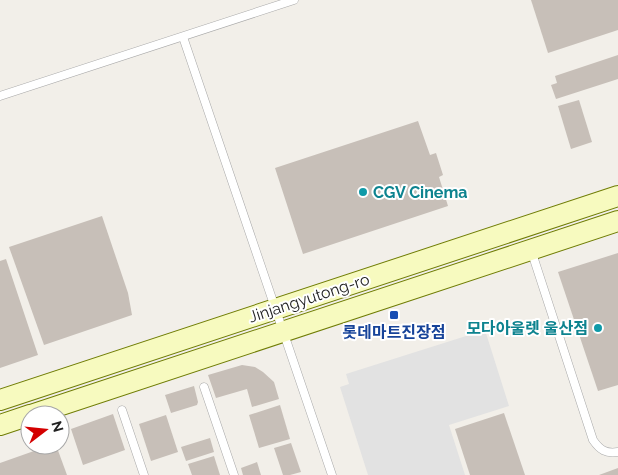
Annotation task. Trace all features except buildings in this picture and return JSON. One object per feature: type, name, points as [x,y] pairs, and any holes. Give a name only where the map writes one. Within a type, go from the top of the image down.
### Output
[{"type":"street","name":"Jinjangyutong-ro","points":[[0,400],[618,196]]},
{"type":"street","name":"Jinjangyutong-ro","points":[[60,405],[618,221]]},
{"type":"street","name":"Jinjangyutong-ro","points":[[0,425],[20,418]]},
{"type":"lane","points":[[0,96],[294,0]]},
{"type":"lane","points":[[183,37],[332,475]]},
{"type":"lane","points":[[531,249],[593,440],[598,448],[605,452],[618,452]]},
{"type":"lane","points":[[204,387],[234,475]]},
{"type":"lane","points":[[122,410],[144,475]]},
{"type":"shaded area","points":[[485,330],[509,406],[449,425],[465,475],[368,475],[340,387],[349,384],[346,374]]},
{"type":"place","name":"CGV Cinema","points":[[363,192]]},
{"type":"place","name":"롯데마트진장점","points":[[394,315]]},
{"type":"place","name":"모다아울렛 울산점","points":[[598,328]]}]
